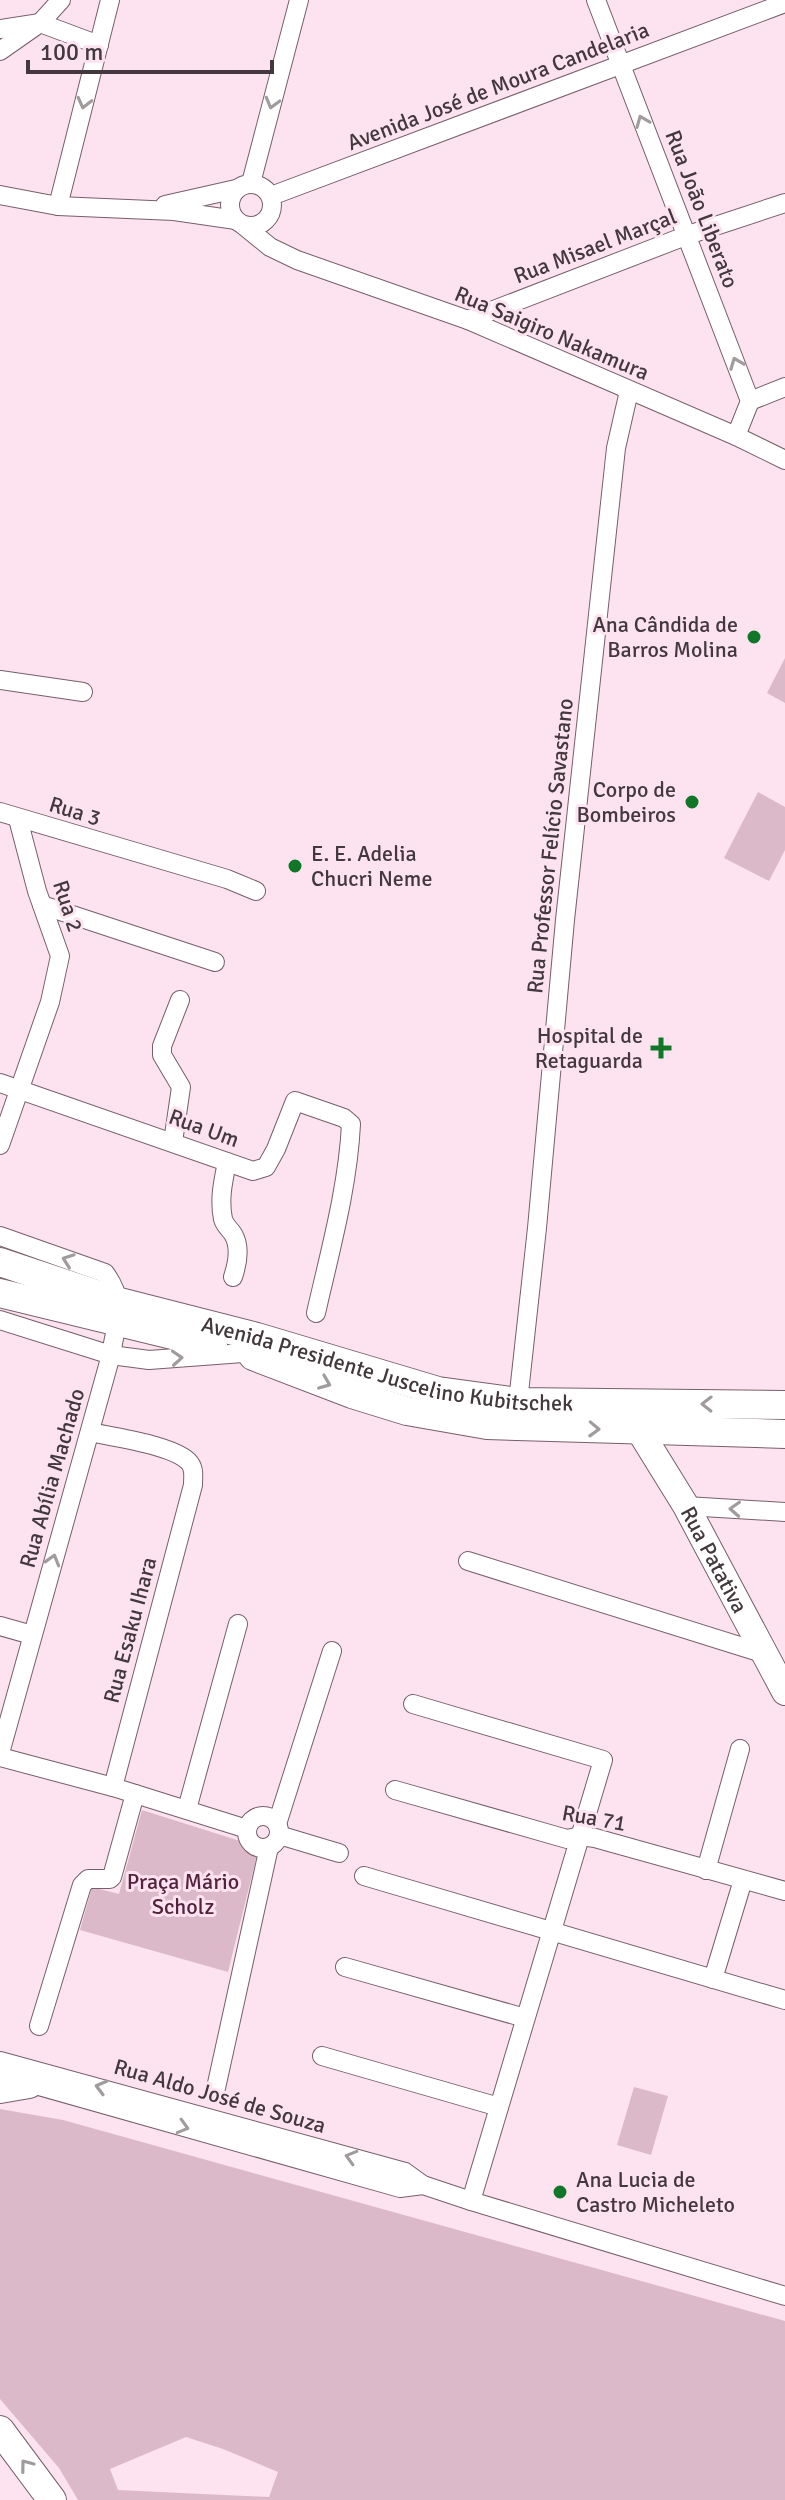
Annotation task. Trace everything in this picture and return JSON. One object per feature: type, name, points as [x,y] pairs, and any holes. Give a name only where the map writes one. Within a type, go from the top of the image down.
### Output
[{"type":"main road","name":"Avenida Presidente Juscelino Kubitschek","points":[[0,1262],[118,1312],[278,1364],[352,1394],[407,1411],[487,1425],[517,1414],[785,1405]]},
{"type":"main road","name":"Avenida Presidente Juscelino Kubitschek","points":[[0,1293],[257,1337],[517,1414],[639,1430],[785,1434]]},
{"type":"main road","name":"Rua Patativa","points":[[639,1430],[686,1506],[785,1692]]},
{"type":"main road","points":[[0,2089],[29,2084]]},
{"type":"main road","points":[[0,2430],[52,2500]]},
{"type":"street","points":[[0,51],[40,23],[61,0]]},
{"type":"street","points":[[58,206],[110,0]]},
{"type":"street","points":[[244,186],[267,189],[271,196],[272,213],[267,220],[252,226],[240,222],[230,205],[244,186],[299,0]]},
{"type":"street","name":"Rua João Liberato","points":[[596,0],[750,401]]},
{"type":"street","name":"Avenida José de Moura Candelaria","points":[[271,196],[785,3]]},
{"type":"street","points":[[0,29],[40,23],[99,45]]},
{"type":"street","name":"Rua Saigiro Nakamura","points":[[147,208],[244,186]]},
{"type":"street","name":"Rua Saigiro Nakamura","points":[[0,195],[58,206],[147,208],[240,222],[270,247],[297,260],[468,320],[785,460]]},
{"type":"street","name":"Rua Misael Marçal","points":[[468,320],[688,235],[785,203]]},
{"type":"street","points":[[267,220],[297,260]]},
{"type":"street","points":[[736,436],[750,401],[785,387]]},
{"type":"street","name":"Rua Professor Felício Savastano","points":[[517,1414],[565,920],[616,448],[629,391]]},
{"type":"street","points":[[0,680],[83,692]]},
{"type":"street","name":"Rua 3","points":[[0,812],[227,879],[256,891]]},
{"type":"street","name":"Rua 2","points":[[0,1145],[9,1086],[50,1002],[60,956],[18,819]]},
{"type":"street","points":[[42,905],[215,962]]},
{"type":"street","points":[[173,1142],[181,1087],[162,1055],[162,1046],[180,1000]]},
{"type":"street","name":"Rua Um","points":[[9,1086],[253,1171],[266,1167],[295,1101],[344,1118],[351,1124],[334,1233],[316,1313]]},
{"type":"street","points":[[227,1162],[220,1199],[224,1221],[237,1245],[238,1257],[233,1277]]},
{"type":"street","points":[[0,1236],[105,1273],[116,1288],[118,1312]]},
{"type":"street","name":"Rua Abília Machado","points":[[118,1312],[111,1355],[0,1755],[247,1829]]},
{"type":"street","points":[[0,1320],[111,1355],[149,1360],[243,1353]]},
{"type":"street","name":"Rua Esaku Ihara","points":[[90,1432],[144,1443],[187,1460],[194,1469],[193,1485],[113,1787]]},
{"type":"street","points":[[686,1506],[785,1512]]},
{"type":"street","points":[[468,1561],[765,1654]]},
{"type":"street","points":[[187,1809],[238,1624]]},
{"type":"street","points":[[0,1626],[32,1635]]},
{"type":"street","points":[[216,2088],[275,1835],[332,1651]]},
{"type":"street","points":[[413,1704],[603,1760],[471,2201]]},
{"type":"street","points":[[706,1870],[740,1749]]},
{"type":"street","name":"Rua 71","points":[[395,1790],[567,1839],[581,1836],[595,1838],[785,1891]]},
{"type":"street","points":[[39,2026],[82,1885],[88,1879],[112,1877],[135,1794]]},
{"type":"street","points":[[275,1835],[269,1816],[258,1816],[247,1829],[253,1844],[275,1835],[339,1853]]},
{"type":"street","points":[[364,1876],[785,2000]]},
{"type":"street","points":[[713,1979],[743,1880]]},
{"type":"street","points":[[345,1967],[525,2018]]},
{"type":"street","points":[[322,2056],[499,2107]]},
{"type":"street","name":"Rua Aldo José de Souza","points":[[0,2061],[405,2172],[423,2185],[471,2201],[785,2296]]},
{"type":"street","name":"Rua Aldo José de Souza","points":[[0,2075],[400,2188],[423,2185]]},
{"type":"green space","points":[[785,658],[785,703],[767,693]]},
{"type":"green space","points":[[758,792],[785,807],[785,850],[769,881],[724,858]]},
{"type":"green space","name":"Praça Mário Scholz","points":[[142,1810],[259,1847],[228,1972],[80,1930],[92,1887],[119,1894]]},
{"type":"green space","points":[[634,2087],[668,2096],[651,2155],[617,2145]]},
{"type":"green space","points":[[0,2109],[63,2120],[785,2321],[785,2500],[78,2500],[59,2468],[0,2399]],"holes":[[[186,2437],[278,2472],[269,2497],[118,2490],[110,2469]]]},
{"type":"place","name":"Ana Cândida de Barros Molina","points":[[754,637]]},
{"type":"place","name":"Corpo de Bombeiros","points":[[692,802]]},
{"type":"place","name":"E. E. Adelia Chucri Neme","points":[[295,866]]},
{"type":"place","name":"Hospital de Retaguarda","points":[[661,1048]]},
{"type":"place","name":"Ana Lucia de Castro Micheleto","points":[[560,2192]]}]
